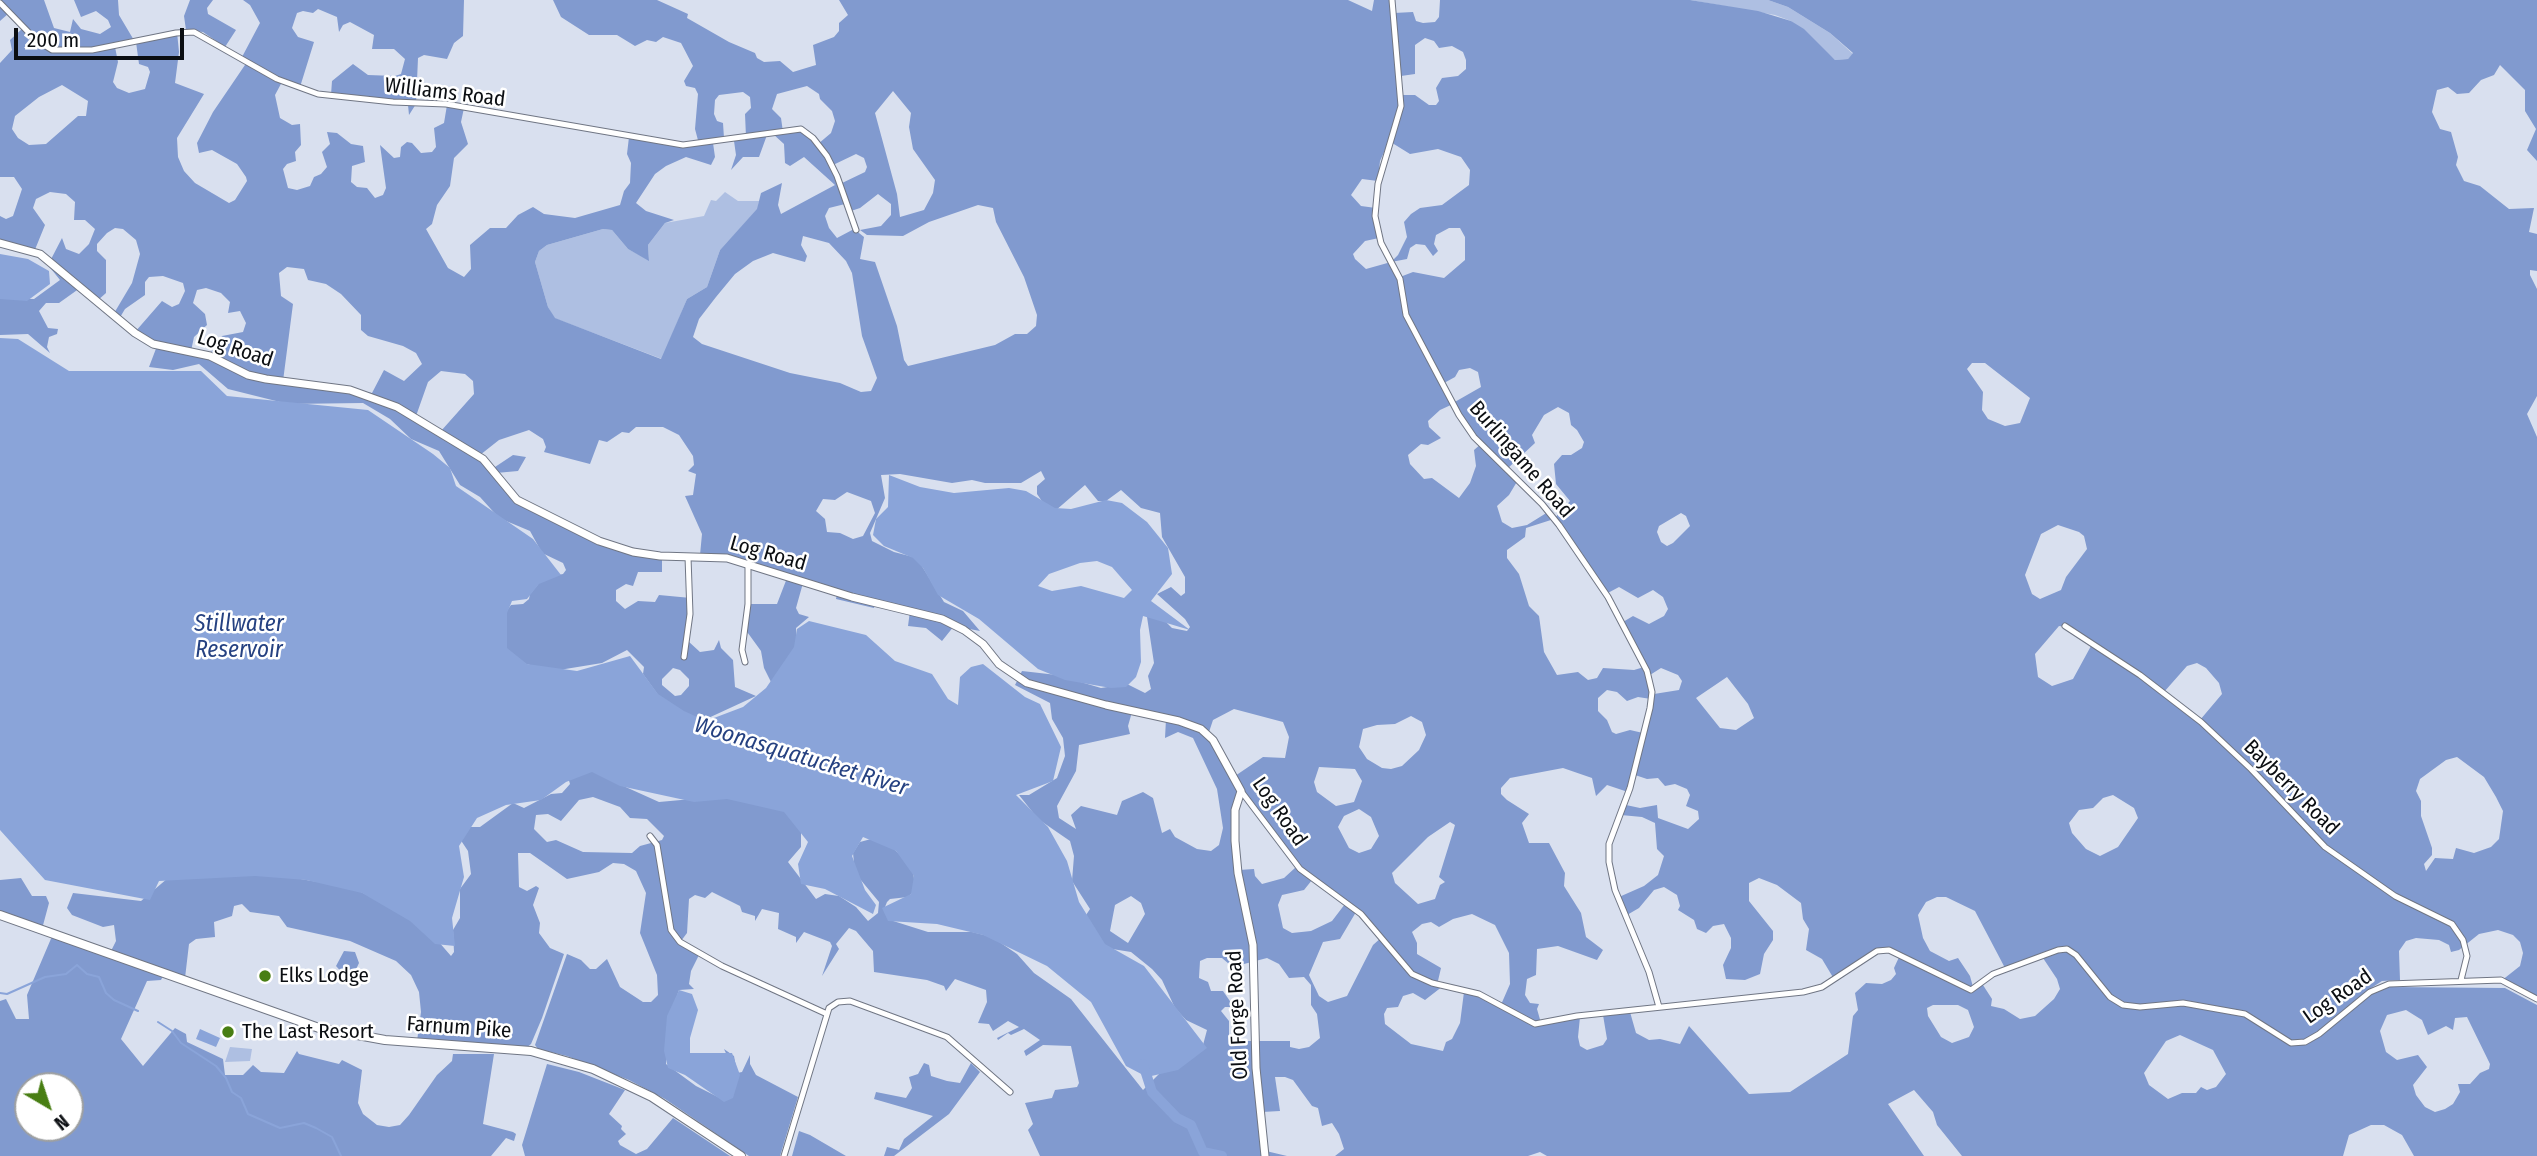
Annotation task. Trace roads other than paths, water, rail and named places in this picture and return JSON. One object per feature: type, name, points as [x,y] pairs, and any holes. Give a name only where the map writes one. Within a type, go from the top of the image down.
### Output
[{"type":"main road","name":"Farnum Pike","points":[[0,915],[332,1031],[385,1040],[531,1051],[593,1069],[652,1097],[741,1156]]},
{"type":"street","name":"Burlingame Road","points":[[1392,0],[1401,106],[1378,184],[1375,216],[1381,243],[1400,279],[1406,315],[1459,415],[1474,437],[1542,503],[1559,525],[1608,597],[1647,671],[1652,692],[1650,708],[1630,788],[1609,844],[1609,862],[1615,890],[1649,972],[1659,1007]]},
{"type":"street","name":"Williams Road","points":[[0,4],[36,40],[52,50],[92,50],[176,33],[194,32],[277,79],[318,94],[393,102],[446,104],[683,145],[802,130],[813,138],[827,156],[856,230]]},
{"type":"street","name":"Log Road","points":[[0,243],[40,254],[135,333],[153,344],[210,356],[248,375],[370,396],[397,407],[474,453],[493,470],[517,500],[564,526],[633,551],[727,558],[852,597],[942,619],[983,644],[999,664],[1027,683],[1106,705],[1179,721],[1201,729],[1213,740],[1241,791],[1300,869],[1360,914],[1412,974],[1432,983],[1479,994],[1535,1024],[1577,1016],[1803,992],[1822,987],[1877,951],[1889,950],[1970,990],[1993,974],[2067,949],[2076,955],[2110,998],[2123,1005],[2140,1007],[2183,1003],[2245,1014],[2291,1042],[2305,1042],[2319,1034],[2383,985],[2501,980],[2537,999]]},
{"type":"street","points":[[684,657],[690,614],[688,557]]},
{"type":"street","points":[[745,662],[742,650],[748,604],[748,564]]},
{"type":"street","name":"Bayberry Road","points":[[2065,626],[2140,675],[2201,722],[2251,769],[2325,847],[2395,897],[2452,924],[2463,940],[2467,956],[2461,980]]},
{"type":"street","name":"Old Forge Road","points":[[1241,791],[1235,810],[1235,841],[1238,873],[1253,945],[1256,1068],[1265,1156]]},
{"type":"street","points":[[650,836],[657,845],[671,930],[680,942],[723,967],[827,1014]]},
{"type":"street","points":[[784,1156],[829,1008],[838,1002],[850,1002],[947,1037],[1010,1092]]},
{"type":"water","points":[[0,254],[28,259],[49,271],[50,284],[27,301],[0,299]]},
{"type":"water","name":"Stillwater Reservoir","points":[[0,338],[18,339],[69,371],[201,371],[227,396],[368,410],[450,468],[456,486],[533,539],[561,575],[539,584],[527,599],[512,601],[507,613],[507,648],[527,664],[577,671],[630,656],[658,694],[706,721],[743,707],[766,688],[794,647],[797,629],[809,621],[866,635],[895,661],[932,674],[948,699],[958,705],[960,677],[971,667],[983,664],[1025,697],[1040,704],[1061,747],[1053,781],[1016,795],[1048,827],[1067,861],[1079,902],[1105,944],[1144,966],[1207,1048],[1178,1070],[1147,1077],[1126,1066],[1091,1002],[1047,966],[983,935],[937,924],[888,921],[882,908],[911,894],[914,876],[896,851],[863,837],[852,856],[865,890],[876,905],[873,914],[825,889],[801,884],[798,864],[808,842],[784,812],[727,799],[694,802],[620,786],[592,772],[566,782],[541,800],[506,805],[477,818],[459,846],[464,877],[452,918],[455,946],[435,944],[410,921],[362,893],[306,880],[255,876],[159,881],[150,900],[45,880],[0,830]]},
{"type":"water","points":[[889,475],[920,487],[954,493],[1009,488],[1026,491],[1055,508],[1071,509],[1106,500],[1122,503],[1147,522],[1168,548],[1172,574],[1151,601],[1190,630],[1143,616],[1140,630],[1141,662],[1136,677],[1126,687],[1111,688],[1065,680],[1038,669],[979,619],[938,595],[923,568],[913,558],[884,546],[873,535],[876,519],[888,507]],"holes":[[[1097,561],[1112,567],[1132,590],[1124,598],[1081,586],[1052,591],[1038,586],[1049,574],[1080,563]]]},
{"type":"water","points":[[679,990],[692,994],[698,1010],[690,1038],[690,1053],[732,1053],[740,1075],[733,1098],[724,1102],[685,1075],[668,1068],[664,1051],[667,1016]]},
{"type":"water","points":[[200,1029],[220,1038],[216,1047],[196,1039]]},
{"type":"waterway","points":[[0,993],[7,994],[45,977],[66,974],[77,965],[87,974],[99,977],[106,993],[114,1000],[138,1011]]},
{"type":"waterway","points":[[158,1022],[172,1031],[181,1043],[216,1066],[226,1078],[232,1092],[241,1098],[248,1114],[280,1128],[304,1123],[316,1128],[332,1137],[341,1156]]},
{"type":"waterway","name":"Woonasquatucket River","points":[[1143,1064],[1152,1092],[1177,1118],[1191,1125],[1203,1152],[1222,1156]]},
{"type":"place","name":"Elks Lodge","points":[[265,976]]},
{"type":"place","name":"The Last Resort","points":[[228,1032]]}]
